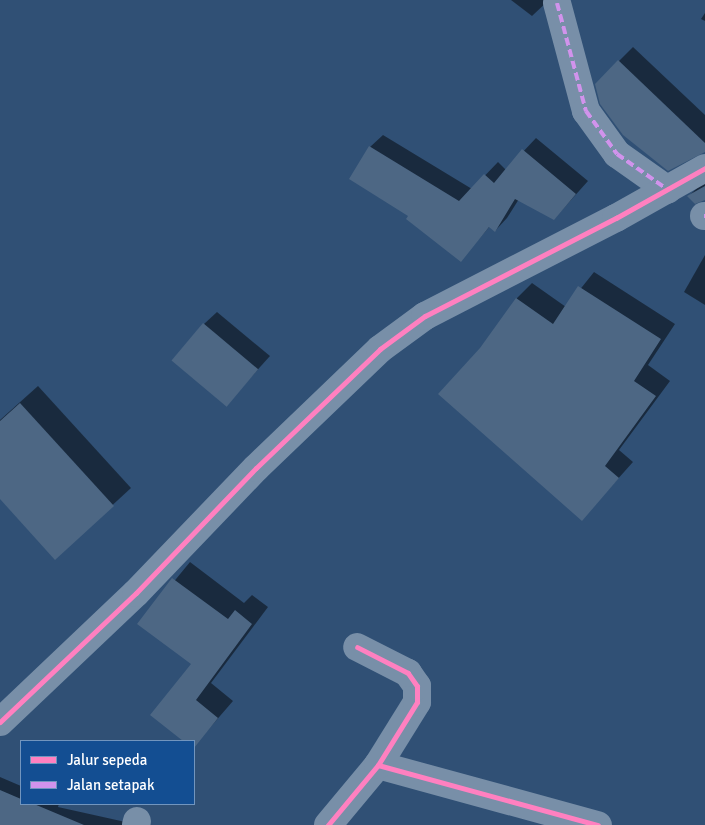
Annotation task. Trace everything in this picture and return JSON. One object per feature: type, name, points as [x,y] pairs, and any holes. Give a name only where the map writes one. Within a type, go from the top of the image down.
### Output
[{"type":"street","points":[[557,3],[586,111],[617,154],[668,190]]},
{"type":"street","points":[[0,722],[136,593],[256,468],[380,349],[425,316],[668,190],[705,168]]},
{"type":"street","points":[[328,825],[378,765],[417,702],[416,686],[408,673],[357,647]]},
{"type":"street","points":[[378,765],[598,825]]},
{"type":"building","points":[[618,60],[705,143],[705,152],[668,171],[623,135],[600,104],[595,84]]},
{"type":"building","points":[[369,146],[459,201],[484,174],[494,183],[522,149],[576,194],[554,220],[515,199],[495,232],[489,227],[461,262],[406,219],[408,216],[349,179]]},
{"type":"building","points":[[705,186],[705,200],[695,204],[687,196]]},
{"type":"building","points":[[578,286],[661,339],[634,381],[656,396],[605,466],[619,478],[582,521],[438,394],[480,348],[516,298],[553,324]]},
{"type":"building","points":[[203,323],[258,369],[227,407],[172,361]]},
{"type":"building","points":[[20,403],[114,506],[55,560],[0,499],[0,421]]},
{"type":"building","points":[[172,578],[228,619],[235,610],[252,624],[196,700],[218,718],[195,747],[195,740],[182,740],[150,715],[191,664],[137,624]]},
{"type":"building","points":[[0,790],[20,799],[20,805],[36,805],[84,825],[0,825]]},
{"type":"marked path","points":[[557,3],[586,111],[617,154],[668,190]]},
{"type":"cycle path","points":[[0,722],[136,593],[256,468],[380,349],[425,316],[616,218],[705,168]]},
{"type":"cycle path","points":[[328,825],[378,765],[417,702],[417,686],[408,673],[357,647]]},
{"type":"cycle path","points":[[378,765],[598,825]]}]
